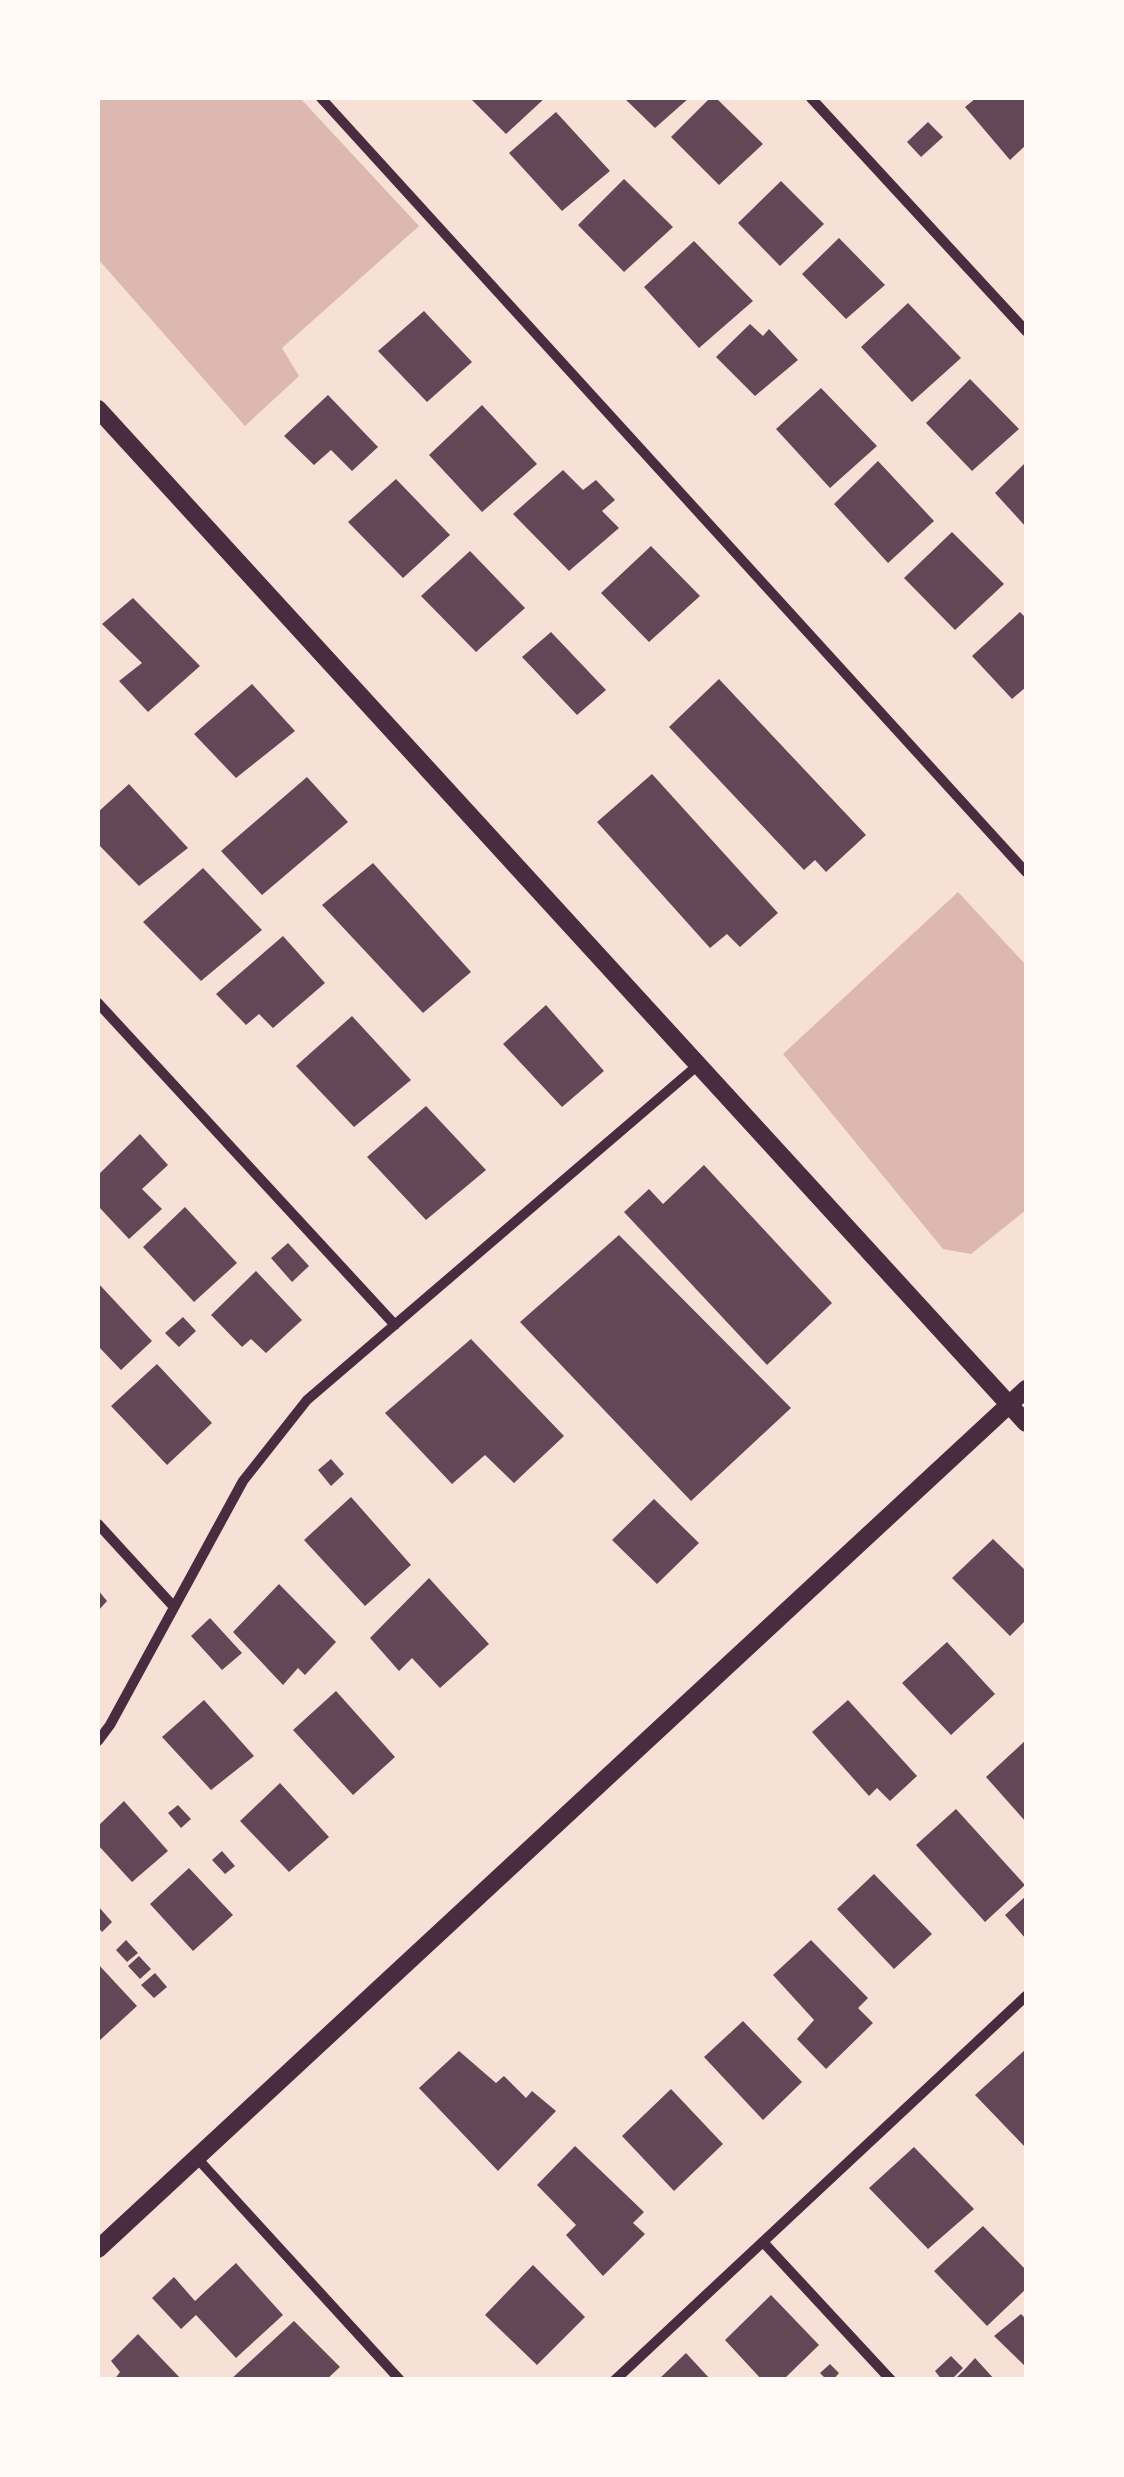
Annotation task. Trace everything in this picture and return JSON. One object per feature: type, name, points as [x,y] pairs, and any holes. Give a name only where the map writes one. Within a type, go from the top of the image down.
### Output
[{"type":"street","points":[[321,98],[1026,872]]},
{"type":"street","points":[[811,98],[1026,331]]},
{"type":"street","points":[[98,409],[1026,1423]]},
{"type":"street","points":[[98,1003],[395,1325]]},
{"type":"street","points":[[98,1742],[243,1481],[307,1400],[698,1065]]},
{"type":"street","points":[[98,2248],[1026,1388]]},
{"type":"street","points":[[98,1524],[174,1607]]},
{"type":"street","points":[[616,2380],[1026,1997]]},
{"type":"street","points":[[196,2157],[400,2380]]},
{"type":"street","points":[[762,2242],[891,2380]]},
{"type":"shaded area","points":[[98,98],[300,98],[419,226],[282,348],[299,376],[245,426],[98,259]]},
{"type":"shaded area","points":[[958,892],[1026,965],[1026,1210],[971,1254],[943,1249],[783,1054]]},
{"type":"building","points":[[470,98],[545,98],[506,134]]},
{"type":"building","points":[[624,98],[689,98],[655,128]]},
{"type":"building","points":[[710,98],[716,98],[763,144],[719,185],[671,137]]},
{"type":"building","points":[[976,98],[1026,98],[1026,145],[1010,160],[965,107]]},
{"type":"building","points":[[556,112],[610,171],[562,211],[509,153]]},
{"type":"building","points":[[928,122],[943,137],[921,157],[907,142]]},
{"type":"building","points":[[624,179],[673,227],[624,272],[578,225]]},
{"type":"building","points":[[781,181],[824,224],[780,266],[738,223]]},
{"type":"building","points":[[839,238],[885,285],[846,319],[802,274]]},
{"type":"building","points":[[694,241],[753,301],[699,348],[644,287]]},
{"type":"building","points":[[908,303],[961,358],[912,402],[861,347]]},
{"type":"building","points":[[424,311],[472,362],[427,402],[378,351]]},
{"type":"building","points":[[750,324],[763,336],[769,329],[798,360],[755,396],[716,357]]},
{"type":"building","points":[[970,379],[1019,429],[972,471],[926,423]]},
{"type":"building","points":[[821,388],[877,446],[830,488],[776,429]]},
{"type":"building","points":[[328,395],[378,447],[352,471],[331,450],[314,465],[284,436]]},
{"type":"building","points":[[482,405],[537,464],[482,512],[429,455]]},
{"type":"building","points":[[878,461],[934,521],[888,563],[834,504]]},
{"type":"building","points":[[1026,462],[1026,527],[995,493]]},
{"type":"building","points":[[563,470],[583,490],[596,480],[615,500],[602,511],[619,528],[569,571],[513,514]]},
{"type":"building","points":[[396,479],[450,535],[403,578],[348,522]]},
{"type":"building","points":[[952,532],[1004,584],[955,630],[904,578]]},
{"type":"building","points":[[651,546],[700,596],[649,642],[601,593]]},
{"type":"building","points":[[470,551],[525,608],[476,652],[421,596]]},
{"type":"building","points":[[133,598],[200,666],[148,712],[119,681],[142,663],[102,624]]},
{"type":"building","points":[[1020,612],[1026,618],[1026,687],[1012,699],[972,656]]},
{"type":"building","points":[[551,632],[606,690],[577,715],[522,657]]},
{"type":"building","points":[[719,679],[866,835],[826,872],[815,860],[804,870],[669,727]]},
{"type":"building","points":[[252,684],[295,731],[236,778],[194,734]]},
{"type":"building","points":[[652,774],[778,913],[740,947],[727,934],[710,948],[597,822]]},
{"type":"building","points":[[307,777],[348,822],[262,895],[221,851]]},
{"type":"building","points":[[129,784],[188,848],[139,886],[98,844],[98,812]]},
{"type":"building","points":[[373,863],[471,972],[423,1013],[322,905]]},
{"type":"building","points":[[203,868],[262,930],[201,981],[143,922]]},
{"type":"building","points":[[283,936],[325,983],[273,1028],[259,1014],[246,1025],[216,994]]},
{"type":"building","points":[[546,1005],[604,1071],[562,1107],[503,1044]]},
{"type":"building","points":[[352,1016],[411,1080],[354,1127],[296,1066]]},
{"type":"building","points":[[426,1106],[486,1170],[426,1220],[367,1157]]},
{"type":"building","points":[[140,1134],[168,1165],[142,1189],[162,1209],[129,1239],[98,1206],[98,1175]]},
{"type":"building","points":[[704,1165],[832,1303],[767,1365],[624,1212],[649,1189],[663,1204]]},
{"type":"building","points":[[185,1207],[237,1263],[194,1302],[143,1247]]},
{"type":"building","points":[[619,1235],[791,1408],[691,1501],[520,1322]]},
{"type":"building","points":[[288,1243],[309,1266],[292,1282],[271,1258]]},
{"type":"building","points":[[256,1271],[302,1320],[266,1353],[251,1339],[242,1347],[211,1315]]},
{"type":"building","points":[[98,1283],[152,1341],[121,1370],[98,1346]]},
{"type":"building","points":[[183,1317],[196,1331],[179,1347],[165,1333]]},
{"type":"building","points":[[471,1339],[564,1436],[514,1483],[485,1455],[452,1484],[385,1413]]},
{"type":"building","points":[[157,1364],[212,1423],[167,1465],[111,1406]]},
{"type":"building","points":[[331,1459],[344,1474],[331,1486],[318,1470]]},
{"type":"building","points":[[351,1497],[411,1565],[365,1606],[304,1540]]},
{"type":"building","points":[[654,1499],[699,1543],[657,1584],[612,1540]]},
{"type":"building","points":[[993,1539],[1026,1571],[1026,1620],[1010,1636],[952,1578]]},
{"type":"building","points":[[429,1578],[489,1644],[440,1688],[412,1658],[399,1671],[370,1638]]},
{"type":"building","points":[[279,1584],[336,1642],[305,1675],[298,1668],[283,1685],[233,1632]]},
{"type":"building","points":[[98,1590],[107,1601],[98,1611]]},
{"type":"building","points":[[210,1618],[242,1653],[222,1670],[191,1636]]},
{"type":"building","points":[[947,1642],[995,1694],[951,1735],[902,1683]]},
{"type":"building","points":[[336,1691],[395,1757],[353,1795],[293,1730]]},
{"type":"building","points":[[204,1700],[254,1756],[211,1790],[162,1737]]},
{"type":"building","points":[[848,1700],[917,1776],[890,1801],[877,1788],[869,1796],[812,1732]]},
{"type":"building","points":[[1026,1740],[1026,1822],[986,1777]]},
{"type":"building","points":[[280,1783],[329,1837],[289,1872],[240,1821]]},
{"type":"building","points":[[124,1801],[168,1851],[132,1882],[98,1845],[98,1826]]},
{"type":"building","points":[[178,1805],[191,1819],[181,1828],[168,1813]]},
{"type":"building","points":[[956,1809],[1025,1885],[985,1922],[916,1845]]},
{"type":"building","points":[[222,1851],[235,1866],[225,1874],[212,1860]]},
{"type":"building","points":[[189,1868],[233,1915],[193,1951],[150,1904]]},
{"type":"building","points":[[874,1874],[932,1934],[894,1969],[837,1909]]},
{"type":"building","points":[[1026,1896],[1026,1939],[1005,1915]]},
{"type":"building","points":[[98,1906],[112,1922],[102,1932],[98,1927]]},
{"type":"building","points":[[126,1940],[138,1953],[127,1962],[116,1950]]},
{"type":"building","points":[[811,1940],[868,1998],[858,2008],[873,2023],[826,2069],[797,2039],[814,2020],[773,1975]]},
{"type":"building","points":[[139,1956],[151,1969],[140,1979],[128,1966]]},
{"type":"building","points":[[98,1964],[137,2006],[99,2041],[98,2039]]},
{"type":"building","points":[[155,1973],[167,1987],[154,1998],[141,1985]]},
{"type":"building","points":[[743,2021],[802,2082],[763,2120],[704,2057]]},
{"type":"building","points":[[1026,2049],[1026,2148],[975,2095]]},
{"type":"building","points":[[459,2051],[496,2083],[504,2076],[526,2098],[532,2091],[556,2111],[498,2171],[419,2088]]},
{"type":"building","points":[[671,2089],[723,2144],[674,2191],[622,2136]]},
{"type":"building","points":[[575,2146],[644,2212],[633,2223],[645,2234],[603,2276],[566,2235],[576,2225],[537,2185]]},
{"type":"building","points":[[914,2147],[974,2209],[928,2249],[869,2188]]},
{"type":"building","points":[[983,2226],[1026,2270],[1026,2289],[987,2326],[934,2271]]},
{"type":"building","points":[[236,2263],[283,2315],[236,2358],[196,2315],[181,2329],[152,2298],[174,2277],[195,2301]]},
{"type":"building","points":[[533,2265],[585,2317],[537,2365],[485,2315]]},
{"type":"building","points":[[771,2295],[819,2345],[783,2380],[762,2380],[725,2340]]},
{"type":"building","points":[[1021,2314],[1026,2319],[1026,2367],[994,2336]]},
{"type":"building","points":[[294,2321],[340,2367],[326,2380],[230,2380]]},
{"type":"building","points":[[138,2334],[182,2380],[114,2380],[120,2372],[111,2361]]},
{"type":"building","points":[[686,2353],[711,2380],[658,2380]]},
{"type":"building","points":[[951,2356],[963,2368],[951,2380],[942,2380],[935,2371]]},
{"type":"building","points":[[975,2358],[995,2380],[954,2380],[966,2368]]},
{"type":"building","points":[[830,2364],[839,2373],[833,2380],[827,2380],[820,2373]]}]
